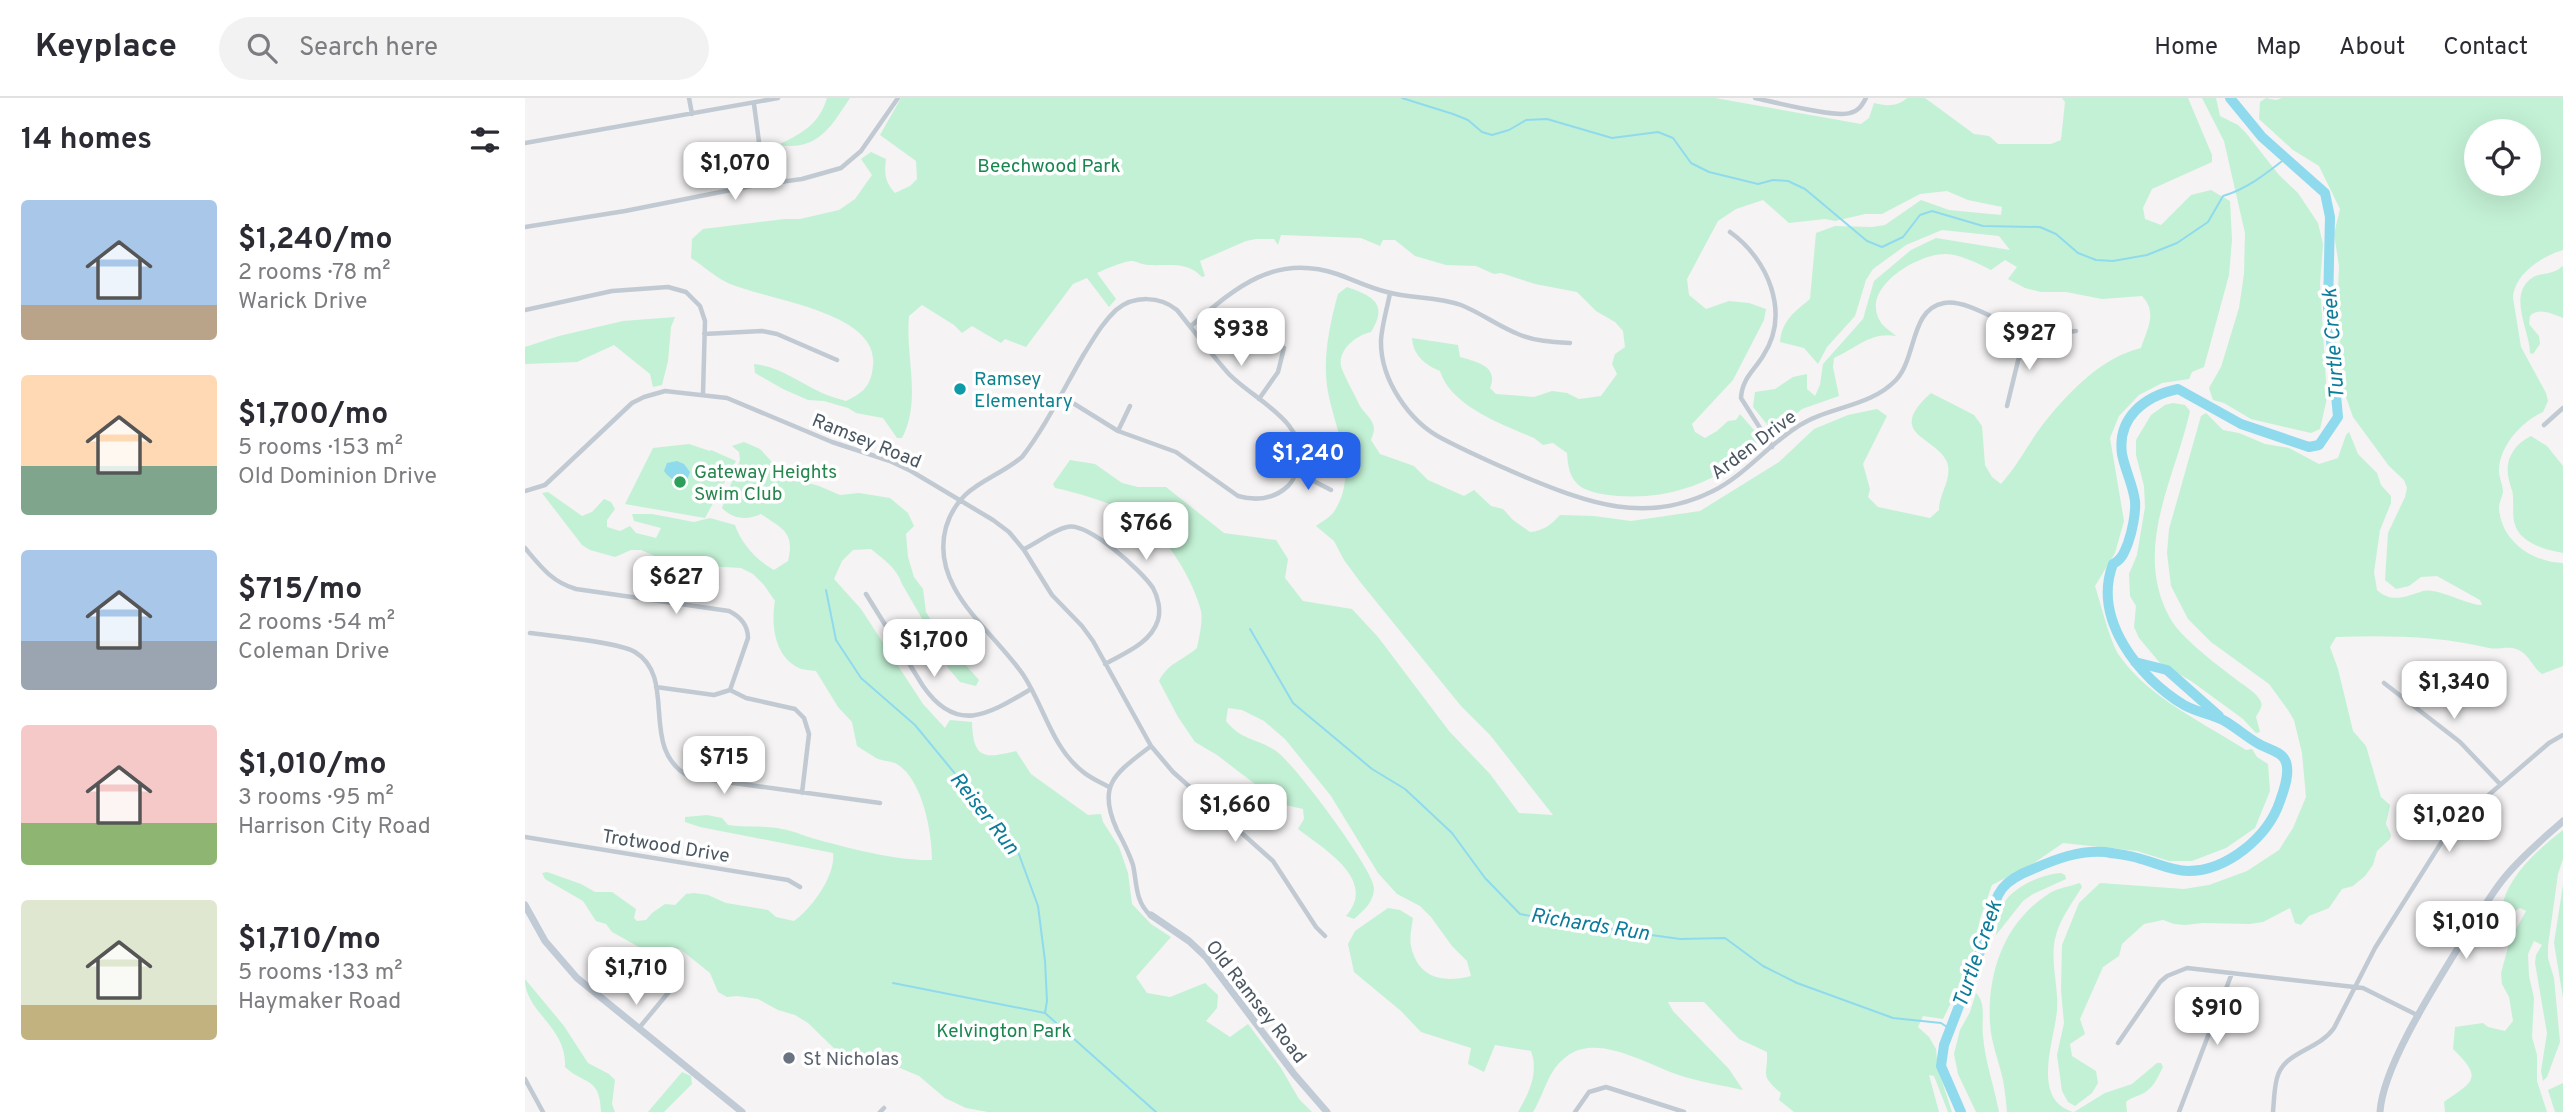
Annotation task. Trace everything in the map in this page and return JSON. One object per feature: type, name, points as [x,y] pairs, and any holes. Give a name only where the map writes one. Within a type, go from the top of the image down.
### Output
[{"type":"main road","points":[[2380,1112],[2386,1081],[2448,965],[2503,879],[2563,821]]},
{"type":"main road","points":[[525,905],[545,941],[577,978],[742,1112]]},
{"type":"main road","name":"Old Ramsey Road","points":[[1151,915],[1189,941],[1206,957],[1294,1074],[1327,1112]]},
{"type":"street","points":[[689,98],[692,115]]},
{"type":"street","points":[[525,143],[778,98]]},
{"type":"street","points":[[525,226],[801,179],[841,168],[861,151],[898,98]]},
{"type":"street","points":[[1755,98],[1849,114],[1859,109],[1866,98]]},
{"type":"street","points":[[751,186],[759,142],[753,104]]},
{"type":"street","points":[[1730,232],[1743,241],[1758,258],[1771,281],[1775,309],[1771,337],[1764,355],[1744,380],[1741,398],[1772,447]]},
{"type":"street","points":[[1191,326],[1239,287],[1276,270],[1312,268],[1390,293],[1459,304],[1516,333],[1534,339],[1570,343]]},
{"type":"street","points":[[525,310],[612,291],[668,287],[686,292],[700,306],[705,321],[703,394]]},
{"type":"street","name":"Arden Drive","points":[[1390,293],[1381,341],[1384,364],[1405,406],[1436,436],[1549,488],[1601,505],[1629,509],[1686,501],[1713,491],[1744,471],[1809,419],[1876,397],[1890,386],[1908,363],[1917,327],[1925,314],[1944,303],[1970,308],[2025,332],[2076,331]]},
{"type":"street","points":[[1060,395],[1118,431],[1176,452],[1238,496],[1247,499],[1271,497],[1291,483],[1296,472],[1300,447],[1297,437],[1290,425],[1228,373],[1191,326],[1169,304],[1149,299],[1129,302],[1118,308],[1099,329],[1022,457],[1012,466],[968,491],[959,500],[946,528],[943,545],[945,565],[956,589],[972,615],[1023,675],[1060,748],[1072,762],[1084,773],[1109,787],[1124,767],[1151,746],[1173,772],[1273,861],[1316,927],[1325,936]]},
{"type":"street","points":[[704,334],[762,331],[777,334],[837,360]]},
{"type":"street","points":[[2007,406],[2025,332]]},
{"type":"street","points":[[1259,399],[1278,372],[1284,348]]},
{"type":"street","name":"Ramsey Road","points":[[525,491],[545,485],[632,403],[665,391],[727,398],[832,442],[890,461],[911,471],[1009,532],[1024,550],[1052,595],[1082,626],[1151,746]]},
{"type":"street","points":[[1118,431],[1131,406]]},
{"type":"street","points":[[2544,425],[2563,408]]},
{"type":"street","points":[[1296,472],[1331,490]]},
{"type":"street","points":[[1024,550],[1068,526],[1086,529],[1137,570],[1153,589],[1159,603],[1159,619],[1150,636],[1137,647],[1105,664]]},
{"type":"street","points":[[525,548],[550,577],[563,585],[729,611],[737,615],[748,631],[748,638],[730,691]]},
{"type":"street","points":[[866,594],[923,686],[944,710],[957,715],[982,715],[1031,689]]},
{"type":"street","points":[[530,633],[628,649],[650,666],[656,687],[663,747],[678,771],[700,780],[880,803]]},
{"type":"street","points":[[2384,683],[2460,742],[2500,785]]},
{"type":"street","points":[[656,687],[714,695],[730,691],[746,698],[795,709],[804,718],[809,734],[802,793]]},
{"type":"street","points":[[2273,1112],[2276,1079],[2283,1065],[2289,1058],[2326,1039],[2375,948],[2446,835],[2457,822],[2549,743],[2563,735]]},
{"type":"street","name":"Old Ramsey Road","points":[[1109,787],[1107,796],[1110,812],[1133,864],[1140,902],[1151,915]]},
{"type":"street","name":"Trotwood Drive","points":[[525,837],[788,880],[800,887]]},
{"type":"street","points":[[2118,1043],[2160,982],[2167,976],[2187,968],[2363,988],[2419,1016]]},
{"type":"street","points":[[2179,1112],[2232,973]]},
{"type":"street","points":[[639,1028],[673,987]]},
{"type":"street","points":[[525,1079],[543,1112]]},
{"type":"street","points":[[1575,1112],[1589,1092],[1606,1087],[1684,1112]]},
{"type":"green space","points":[[827,98],[850,98],[829,128],[813,141],[792,146],[778,145],[814,122]]},
{"type":"green space","name":"Beechwood Park","points":[[901,98],[1715,98],[1861,124],[1869,118],[1874,103],[1891,105],[1907,98],[1925,98],[1974,134],[1989,136],[1998,144],[2051,144],[2061,140],[2065,102],[2062,98],[2188,98],[2212,155],[2212,162],[2152,189],[2143,208],[2145,219],[2161,225],[2191,195],[2211,190],[2230,201],[2232,240],[2229,275],[2204,367],[2192,372],[2189,379],[2162,383],[2139,395],[2119,416],[2110,438],[2124,521],[2115,553],[2095,586],[2113,643],[2133,673],[2179,709],[2246,750],[2252,749],[2257,757],[2268,764],[2270,791],[2255,828],[2226,848],[2192,861],[2169,861],[2137,851],[2063,843],[2034,863],[1992,885],[1980,919],[1971,962],[1943,1019],[1923,1016],[1918,1027],[1929,1037],[1936,1049],[1938,1069],[1952,1112],[1948,1112],[1934,1076],[1929,1075],[1939,1112],[1794,1112],[1779,1100],[1781,1093],[1767,1078],[1767,1052],[1739,1039],[1704,1002],[1668,1002],[1673,1011],[1729,1069],[1743,1090],[1702,1082],[1622,1053],[1592,1048],[1578,1050],[1566,1057],[1550,1076],[1533,1112],[1518,1112],[1533,1075],[1531,1051],[1495,1045],[1484,1072],[1468,1064],[1471,1048],[1421,1032],[1401,1011],[1354,972],[1348,944],[1355,931],[1388,908],[1400,910],[1413,918],[1411,946],[1414,957],[1426,972],[1451,979],[1471,976],[1467,961],[1452,946],[1431,917],[1420,906],[1397,894],[1378,873],[1331,796],[1285,739],[1264,721],[1242,710],[1228,708],[1226,721],[1232,727],[1244,736],[1276,751],[1299,775],[1332,817],[1371,877],[1374,893],[1368,905],[1354,919],[1346,916],[1354,903],[1356,890],[1352,878],[1333,856],[1298,829],[1304,819],[1303,809],[1281,804],[1217,755],[1195,742],[1159,681],[1171,666],[1197,648],[1201,611],[1192,587],[1170,548],[1142,520],[1100,501],[1055,488],[1053,484],[1070,460],[1095,464],[1122,483],[1138,487],[1166,487],[1224,533],[1276,540],[1288,559],[1285,578],[1303,601],[1352,609],[1378,637],[1449,731],[1490,774],[1519,813],[1553,815],[1490,735],[1461,706],[1361,583],[1334,541],[1316,526],[1333,513],[1345,482],[1343,450],[1326,375],[1328,340],[1338,294],[1347,287],[1364,294],[1378,307],[1376,322],[1371,332],[1360,336],[1345,349],[1341,366],[1360,406],[1374,426],[1371,440],[1380,454],[1414,466],[1428,480],[1464,496],[1474,490],[1491,506],[1503,509],[1530,532],[1546,527],[1560,515],[1631,521],[1700,511],[1779,462],[1814,429],[1848,415],[1877,409],[1887,416],[1863,464],[1870,489],[1868,497],[1878,507],[1930,518],[1939,510],[1948,474],[1947,462],[1941,453],[1917,434],[1912,418],[1931,393],[1974,415],[1982,426],[1985,465],[1992,477],[2001,484],[2042,426],[2078,385],[2101,366],[2141,348],[2150,321],[2147,302],[2142,296],[2102,299],[2025,288],[2008,279],[2017,267],[2005,260],[1991,270],[1951,254],[1920,260],[1895,275],[1884,285],[1878,297],[1876,309],[1880,321],[1896,336],[1879,336],[1834,358],[1833,367],[1839,396],[1802,409],[1782,426],[1770,428],[1753,407],[1755,392],[1775,389],[1793,377],[1807,374],[1807,389],[1815,396],[1820,385],[1823,364],[1863,319],[1874,281],[1911,250],[1936,238],[2010,250],[1999,236],[1942,230],[1906,245],[1873,269],[1866,280],[1855,316],[1827,347],[1818,364],[1804,348],[1780,342],[1786,323],[1810,299],[1816,233],[1835,226],[1885,225],[1921,200],[1949,210],[2001,215],[2002,207],[1968,200],[1947,191],[1920,194],[1882,214],[1865,214],[1835,221],[1825,219],[1789,223],[1763,200],[1736,209],[1718,221],[1687,279],[1689,295],[1706,309],[1729,301],[1749,303],[1766,309],[1764,320],[1733,380],[1692,424],[1695,432],[1705,438],[1728,421],[1736,420],[1740,414],[1754,430],[1758,440],[1736,463],[1694,485],[1650,496],[1618,496],[1581,487],[1572,476],[1567,453],[1553,443],[1543,445],[1466,404],[1446,383],[1440,371],[1421,359],[1413,344],[1412,338],[1458,345],[1460,357],[1479,363],[1489,370],[1492,375],[1490,388],[1496,394],[1534,397],[1552,391],[1567,393],[1579,399],[1601,396],[1617,374],[1612,364],[1615,354],[1625,347],[1623,331],[1615,322],[1596,311],[1577,292],[1535,284],[1501,273],[1494,274],[1476,266],[1446,265],[1415,256],[1395,240],[1383,240],[1380,246],[1361,238],[1281,235],[1278,245],[1274,239],[1246,241],[1200,261],[1205,276],[1202,277],[1184,266],[1147,265],[1133,261],[1097,273],[1116,299],[1109,307],[1087,278],[1073,284],[1026,347],[1005,339],[1001,343],[972,326],[962,333],[922,305],[909,316],[911,408],[902,438],[897,438],[883,418],[856,413],[824,401],[808,400],[755,373],[754,364],[772,368],[846,401],[865,388],[872,373],[870,347],[858,332],[816,310],[726,282],[691,258],[692,239],[703,229],[800,219],[839,210],[855,199],[872,175],[861,159],[871,152],[886,159],[886,177],[895,193],[910,186],[917,179],[916,161],[880,135]]},
{"type":"green space","points":[[2202,98],[2216,98],[2220,116],[2238,125],[2246,133],[2279,175],[2298,193],[2318,223],[2323,244],[2320,284],[2327,398],[2320,429],[2311,433],[2251,419],[2224,403],[2213,400],[2209,388],[2221,367],[2239,308],[2244,274],[2245,233],[2224,141]]},
{"type":"green space","points":[[2266,98],[2563,98],[2563,250],[2531,267],[2518,281],[2513,298],[2521,347],[2548,401],[2543,412],[2520,428],[2503,452],[2499,471],[2503,492],[2499,508],[2505,530],[2520,548],[2540,559],[2563,563],[2563,666],[2542,674],[2524,654],[2513,648],[2492,648],[2413,637],[2336,637],[2330,647],[2353,731],[2366,746],[2381,797],[2390,805],[2386,824],[2390,839],[2377,851],[2373,865],[2365,876],[2353,886],[2342,889],[2329,908],[2309,916],[2301,925],[2295,923],[2290,908],[2263,922],[2250,924],[2185,925],[2163,920],[2144,924],[2122,944],[2119,956],[2103,967],[2080,1019],[2085,1034],[2070,1044],[2072,1056],[2096,1071],[2098,1083],[2092,1093],[2075,1106],[2068,1102],[2062,1091],[2057,1055],[2064,1023],[2061,990],[2062,945],[2079,903],[2100,883],[2184,889],[2209,885],[2247,871],[2279,850],[2293,828],[2306,797],[2302,753],[2294,720],[2288,710],[2269,684],[2211,642],[2188,619],[2171,586],[2167,553],[2169,529],[2201,416],[2206,413],[2223,430],[2239,433],[2265,444],[2289,448],[2319,464],[2338,458],[2349,432],[2358,454],[2377,473],[2381,485],[2391,496],[2391,503],[2380,530],[2374,572],[2377,590],[2394,598],[2429,590],[2482,605],[2480,600],[2437,576],[2421,577],[2409,586],[2396,589],[2385,580],[2388,533],[2407,488],[2404,480],[2389,466],[2353,417],[2340,380],[2342,357],[2337,317],[2339,266],[2334,234],[2340,209],[2319,166],[2293,150],[2259,119],[2260,102]]},
{"type":"green space","points":[[2563,266],[2563,318],[2541,312],[2530,316],[2529,324],[2539,336],[2540,344],[2533,354],[2530,353],[2520,303],[2521,294],[2532,278]]},
{"type":"green space","points":[[675,317],[662,385],[653,387],[650,374],[614,345],[577,362],[525,364],[525,347],[559,336],[623,321]]},
{"type":"green space","points":[[2173,403],[2185,405],[2190,411],[2160,514],[2155,566],[2159,592],[2170,618],[2190,642],[2259,698],[2261,706],[2256,717],[2260,732],[2256,733],[2243,719],[2191,681],[2160,663],[2139,638],[2134,627],[2136,606],[2130,596],[2129,574],[2137,555],[2145,507],[2136,440],[2151,415]]},
{"type":"green space","points":[[2531,436],[2547,446],[2563,466],[2563,553],[2542,548],[2527,540],[2514,523],[2509,460],[2519,444]]},
{"type":"green space","name":"Kelvington Park","points":[[744,442],[760,449],[785,476],[840,495],[859,493],[890,498],[908,513],[914,526],[906,534],[908,557],[914,577],[923,589],[926,612],[941,637],[979,680],[976,686],[960,682],[948,668],[897,573],[871,549],[853,550],[842,561],[834,579],[861,609],[923,704],[945,728],[950,720],[972,722],[975,743],[982,753],[996,755],[1016,751],[1031,774],[1088,815],[1101,814],[1119,847],[1128,873],[1132,904],[1151,924],[1171,937],[1136,977],[1147,993],[1170,997],[1205,983],[1218,995],[1217,1008],[1206,1021],[1230,1037],[1248,1024],[1281,1068],[1299,1099],[1312,1112],[988,1112],[966,1108],[945,1098],[919,1076],[873,1058],[840,1054],[808,1023],[795,1015],[778,1010],[758,999],[727,997],[718,992],[710,973],[680,949],[639,947],[612,932],[606,924],[596,921],[583,901],[545,879],[542,873],[547,872],[595,892],[612,892],[636,909],[634,918],[637,921],[646,920],[665,904],[675,905],[686,894],[694,893],[708,895],[726,903],[768,910],[776,917],[794,921],[815,900],[831,871],[833,853],[685,822],[685,817],[707,815],[722,818],[728,825],[775,828],[875,854],[932,860],[928,822],[913,782],[897,764],[876,758],[857,746],[852,722],[838,707],[816,671],[799,668],[784,656],[774,629],[775,601],[753,574],[741,568],[706,566],[680,559],[657,557],[641,550],[631,550],[615,557],[590,550],[582,545],[542,493],[548,492],[582,516],[592,512],[604,499],[611,502],[615,509],[607,520],[607,527],[620,531],[630,526],[636,533],[656,538],[661,528],[634,521],[632,514],[652,514],[694,522],[710,518],[735,525],[750,551],[774,570],[788,561],[790,544],[785,532],[761,514],[741,518],[722,508],[740,460],[739,452],[732,446]]},
{"type":"green space","name":"Gateway Heights Swim Club","points":[[689,444],[736,461],[705,518],[625,504],[653,448]]},
{"type":"green space","points":[[2563,830],[2563,859],[2558,874],[2548,946],[2560,1042],[2543,1081],[2541,1071],[2547,1033],[2535,963],[2542,945],[2534,941],[2528,954],[2534,998],[2532,1037],[2537,1055],[2537,1081],[2547,1112],[2445,1112],[2444,1102],[2471,1079],[2469,1067],[2453,1049],[2455,1027],[2483,1023],[2505,1031],[2513,1021],[2501,973],[2510,940],[2526,911],[2520,908],[2510,914],[2503,902],[2507,891],[2527,862]]},
{"type":"green space","points":[[2061,873],[2066,879],[2023,901],[1996,935],[2001,909],[2015,891],[2029,882]]},
{"type":"green space","points":[[2080,883],[2082,887],[2063,918],[2055,939],[2053,957],[2057,1010],[2048,1067],[2052,1095],[2060,1105],[2073,1112],[2007,1112],[1990,1023],[1996,967],[2010,933],[2034,905],[2053,891]]},
{"type":"green space","points":[[2563,885],[2563,998],[2554,943]]},
{"type":"green space","points":[[525,979],[564,1026],[588,1063],[615,1080],[612,1104],[615,1112],[601,1112],[598,1092],[594,1087],[565,1067],[560,1041],[532,1001]]},
{"type":"green space","points":[[1976,993],[1983,1007],[1984,1045],[1999,1112],[1976,1112],[1958,1074],[1954,1054],[1960,1030]]},
{"type":"green space","points":[[2157,1063],[2161,1063],[2163,1067],[2157,1079],[2146,1092],[2126,1102],[2127,1112],[2074,1112],[2105,1093],[2132,1084]]},
{"type":"green space","points":[[682,1072],[691,1076],[692,1084],[664,1112],[648,1112]]},
{"type":"green space","points":[[2563,1083],[2563,1112],[2555,1112],[2548,1090]]},
{"type":"water","points":[[677,461],[684,464],[690,472],[687,480],[674,480],[664,471],[667,463]]},
{"type":"waterway","points":[[1402,98],[1468,120],[1482,132],[1492,135],[1509,130],[1526,120],[1547,119],[1612,138],[1658,132],[1673,138],[1691,163],[1709,172],[1758,184],[1773,180],[1788,181],[1805,189],[1867,241],[1882,247],[1903,237],[1920,215],[1932,211],[1983,226],[2040,227],[2056,234],[2078,253],[2096,260],[2113,261],[2147,255],[2177,243],[2208,222],[2223,196],[2248,185],[2286,158]]},
{"type":"waterway","name":"Turtle Creek","points":[[1961,1112],[1941,1066],[1944,1045],[2002,888],[2023,873],[2086,852],[2128,856],[2182,871],[2217,865],[2244,850],[2256,839],[2274,814],[2285,786],[2287,764],[2280,754],[2254,741],[2223,720],[2184,705],[2151,679],[2124,645],[2114,626],[2109,605],[2108,585],[2113,564],[2121,558],[2127,547],[2135,511],[2134,495],[2122,454],[2124,429],[2129,419],[2144,403],[2178,389],[2241,424],[2309,447],[2319,445],[2338,417],[2328,307],[2330,217],[2325,193],[2262,137],[2230,98]]},
{"type":"waterway","name":"Reiser Run","points":[[826,590],[836,640],[861,678],[915,725],[1017,849],[1038,906],[1045,961],[1045,1013]]},
{"type":"waterway","name":"Richards Run","points":[[1250,629],[1293,703],[1372,769],[1405,789],[1452,833],[1485,878],[1520,914],[1680,939],[1725,938],[1763,966],[1797,983],[1893,1018],[1941,1023],[1950,1029]]},
{"type":"waterway","name":"Turtle Creek","points":[[2135,662],[2167,670],[2219,716]]},
{"type":"waterway","name":"Reiser Run","points":[[893,983],[1045,1013],[1156,1112]]},
{"type":"place","name":"Ramsey Elementary","points":[[960,389]]},
{"type":"place","name":"Gateway Heights Swim Club","points":[[680,482]]},
{"type":"place","name":"St Nicholas","points":[[789,1058]]}]
